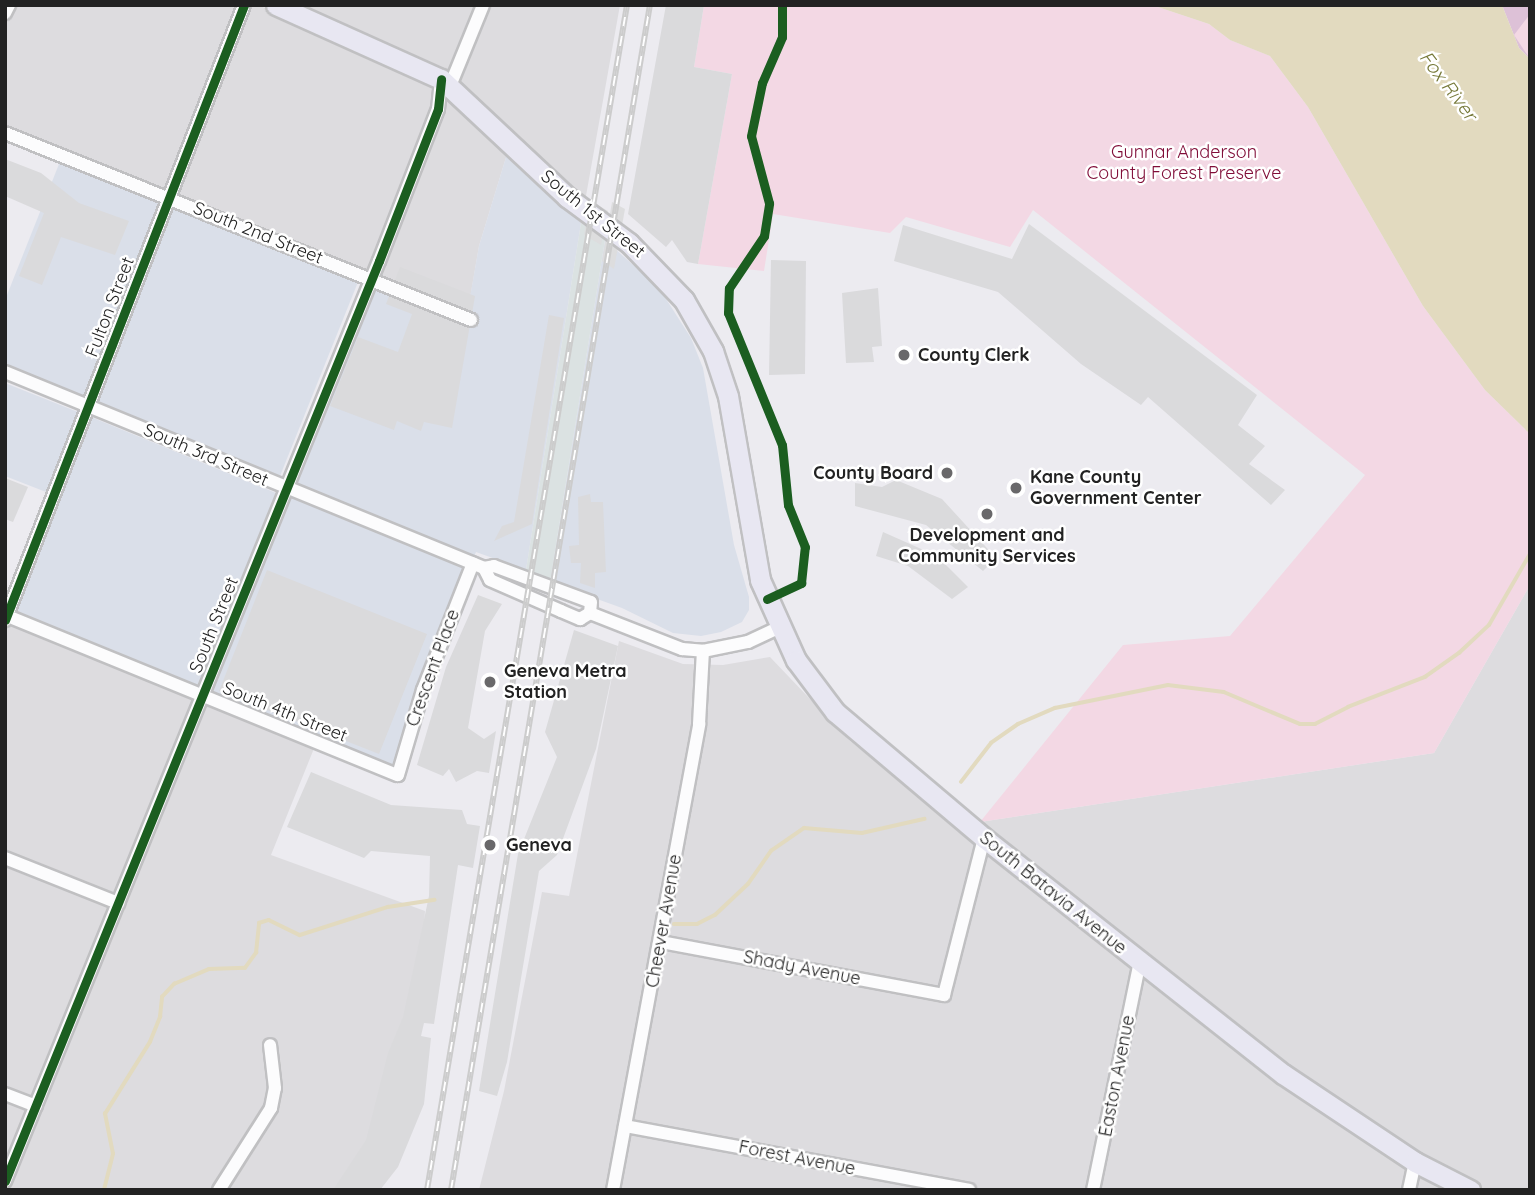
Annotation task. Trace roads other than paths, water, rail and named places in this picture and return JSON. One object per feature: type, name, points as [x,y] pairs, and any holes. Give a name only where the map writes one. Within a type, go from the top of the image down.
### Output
[{"type":"main road","name":"South 1st Street","points":[[276,5],[450,86],[567,197],[663,273],[684,300],[721,372],[733,423],[743,505]]},
{"type":"main road","name":"South Batavia Avenue","points":[[743,505],[754,561],[778,628],[835,712],[984,838],[1283,1074],[1415,1162],[1470,1190]]},
{"type":"street","points":[[5,13],[9,5]]},
{"type":"street","name":"Fulton Street","points":[[6,617],[244,5]]},
{"type":"street","name":"South Street","points":[[5,1181],[482,5]]},
{"type":"street","name":"South Street","points":[[438,109],[450,86]]},
{"type":"street","name":"South 2nd Street","points":[[5,133],[471,320]]},
{"type":"street","name":"South 3rd Street","points":[[5,372],[479,565],[494,566],[591,602],[590,613]]},
{"type":"street","name":"South 3rd Street","points":[[479,565],[490,580],[561,611],[580,619],[590,613]]},
{"type":"street","name":"Crescent Place","points":[[398,775],[423,691],[479,565]]},
{"type":"street","name":"South 3rd Street","points":[[590,613],[667,646],[703,651],[748,642],[778,628]]},
{"type":"street","name":"South 4th Street","points":[[6,617],[398,775]]},
{"type":"street","name":"Cheever Avenue","points":[[613,1190],[661,942],[699,724],[703,651]]},
{"type":"street","name":"Shady Avenue","points":[[661,942],[944,995],[984,838]]},
{"type":"street","points":[[5,858],[118,903]]},
{"type":"street","name":"Easton Avenue","points":[[1093,1190],[1140,962]]},
{"type":"street","points":[[219,1190],[271,1108],[275,1088],[270,1045]]},
{"type":"street","points":[[5,1094],[36,1106]]},
{"type":"street","name":"Forest Avenue","points":[[625,1126],[969,1190]]},
{"type":"street","points":[[1409,1190],[1415,1162]]},
{"type":"water","name":"Fox River","points":[[1152,5],[1502,5],[1519,48],[1530,59],[1530,434],[1485,390],[1423,306],[1308,107],[1270,56],[1230,40],[1209,24]]},
{"type":"waterway","points":[[961,782],[991,743],[1018,724],[1055,708],[1168,685],[1224,692],[1300,724],[1315,724],[1348,707],[1425,677],[1459,653],[1489,625],[1530,554]]},
{"type":"waterway","points":[[674,924],[697,924],[715,915],[748,884],[771,851],[804,828],[862,833],[924,819]]},
{"type":"waterway","points":[[104,1190],[113,1154],[105,1114],[150,1042],[160,1017],[162,997],[174,984],[209,969],[245,968],[256,953],[259,923],[269,920],[300,935],[388,907],[434,900]]},
{"type":"railway","points":[[427,1190],[627,5]]},
{"type":"railway","points":[[451,1190],[650,5]]},
{"type":"place","name":"County Clerk","points":[[904,355]]},
{"type":"place","name":"County Board","points":[[947,473]]},
{"type":"place","name":"Kane County Government Center","points":[[1016,488]]},
{"type":"place","name":"Development and Community Services","points":[[987,514]]},
{"type":"place","name":"Geneva Metra Station","points":[[490,682]]},
{"type":"place","name":"Geneva","points":[[490,845]]},
{"type":"park label","name":"Gunnar Anderson County Forest Preserve","points":[[1184,163]]}]
